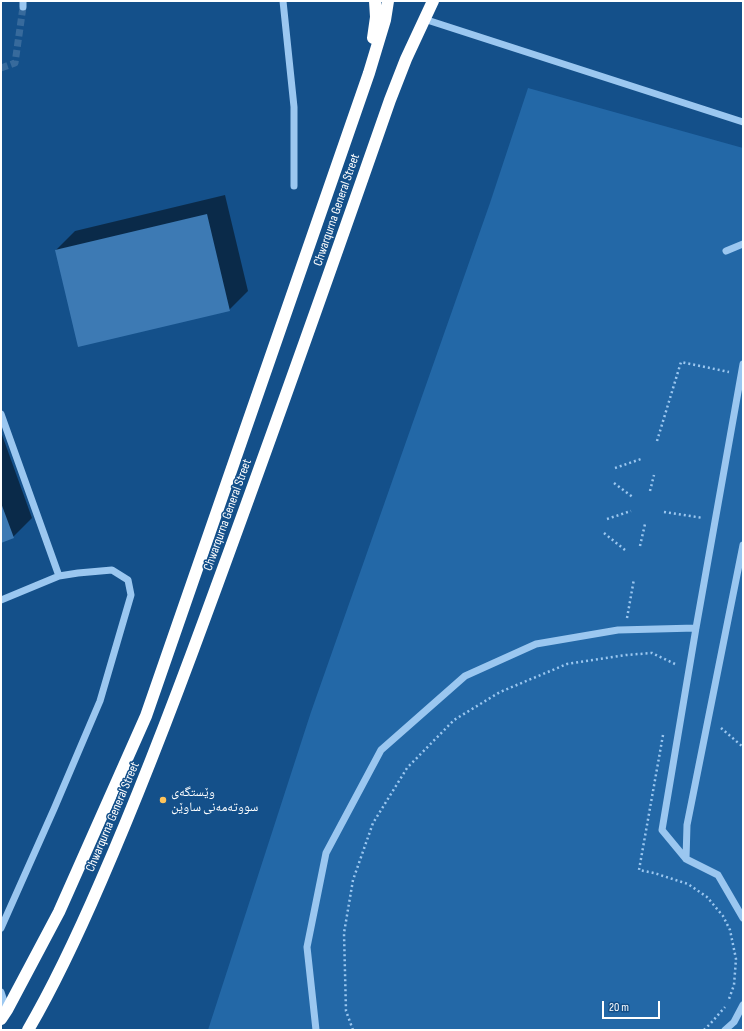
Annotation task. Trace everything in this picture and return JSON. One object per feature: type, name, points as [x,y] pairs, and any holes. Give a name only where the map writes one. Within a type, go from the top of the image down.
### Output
[{"type":"highway","points":[[369,73],[376,17],[375,1]]},
{"type":"highway","name":"Chwarqurna General Street","points":[[4,1015],[59,912],[146,716],[369,73],[385,20],[388,1]]},
{"type":"highway","name":"Chwarqurna General Street","points":[[28,1030],[58,976],[82,925],[125,827],[172,709],[283,403],[390,100],[406,59],[433,1]]},
{"type":"street","points":[[283,1],[294,107],[294,186]]},
{"type":"street","points":[[424,19],[743,122]]},
{"type":"street","points":[[726,251],[743,244]]},
{"type":"street","points":[[743,364],[662,830],[686,859],[718,876],[743,918]]},
{"type":"street","points":[[1,414],[59,576]]},
{"type":"street","points":[[686,859],[687,825],[743,545]]},
{"type":"street","points":[[1,600],[59,576],[112,570],[128,580],[131,596],[100,701],[1,928]]},
{"type":"street","points":[[316,1030],[306,947],[326,853],[381,750],[465,676],[536,644],[618,630],[696,628]]},
{"type":"street","points":[[1,992],[4,1015]]},
{"type":"street","points":[[725,1030],[734,1022],[743,1005]]},
{"type":"path","points":[[658,441],[681,362],[741,374]]},
{"type":"path","points":[[615,468],[641,459]]},
{"type":"path","points":[[650,491],[654,475]]},
{"type":"path","points":[[614,483],[634,498]]},
{"type":"path","points":[[607,519],[631,511]]},
{"type":"path","points":[[664,512],[705,519]]},
{"type":"path","points":[[640,546],[645,524]]},
{"type":"path","points":[[604,533],[625,550]]},
{"type":"path","points":[[625,630],[634,579]]},
{"type":"path","points":[[353,1030],[346,1011],[344,933],[353,880],[373,823],[407,768],[454,720],[500,692],[567,664],[626,654],[652,653],[675,664]]},
{"type":"path","points":[[708,718],[743,747]]},
{"type":"shaded area","points":[[528,88],[743,148],[743,1030],[208,1030],[311,712],[490,203]]},
{"type":"building","points":[[207,214],[230,311],[78,347],[55,250]]},
{"type":"building","points":[[1,503],[14,538],[1,543]]},
{"type":"tunnel","points":[[1,68],[15,63],[23,7]]},
{"type":"place","name":"وێستگەی سووتەمەنی ساوێن","points":[[163,800]]}]
